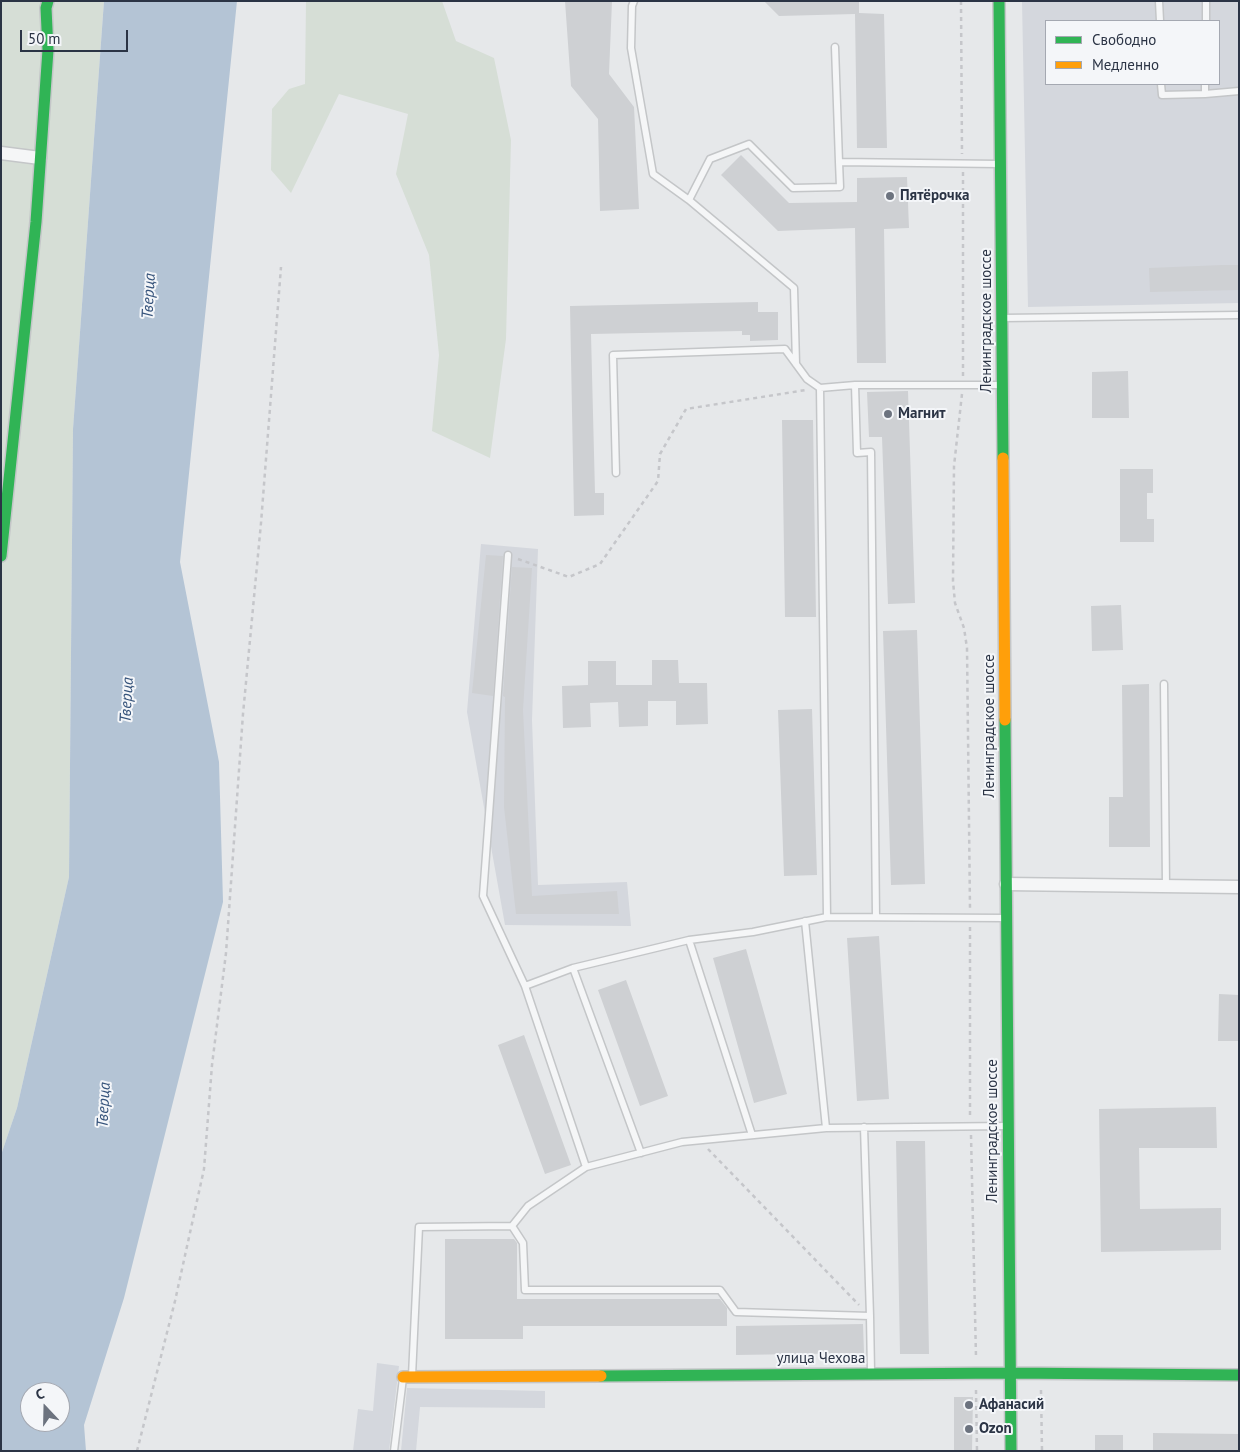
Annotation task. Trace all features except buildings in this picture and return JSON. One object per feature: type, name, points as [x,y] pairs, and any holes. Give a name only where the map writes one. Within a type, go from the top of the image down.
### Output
[{"type":"main road","points":[[1,556],[36,222],[48,50],[46,8],[48,1]]},
{"type":"main road","name":"Ленинградское шоссе","points":[[999,1],[1011,1451]]},
{"type":"main road","name":"улица Чехова","points":[[407,1377],[1010,1373],[1239,1375]]},
{"type":"street","points":[[1,153],[40,158]]},
{"type":"street","points":[[1006,884],[1239,886]]},
{"type":"lane","points":[[634,1],[632,6],[631,48],[653,174],[689,200],[794,288],[796,364]]},
{"type":"lane","points":[[1160,1],[1160,20]]},
{"type":"lane","points":[[1206,1],[1206,20]]},
{"type":"lane","points":[[689,200],[710,159],[749,144],[793,188],[840,187],[835,47]]},
{"type":"lane","points":[[1161,85],[1162,95],[1239,91]]},
{"type":"lane","points":[[1205,85],[1205,94]]},
{"type":"lane","points":[[840,162],[1000,164]]},
{"type":"lane","points":[[1002,318],[1239,315]]},
{"type":"lane","points":[[616,474],[613,355],[785,350],[807,379],[820,388],[855,385],[1002,385]]},
{"type":"lane","points":[[855,385],[856,453],[871,452],[876,917]]},
{"type":"lane","points":[[820,388],[827,917]]},
{"type":"lane","points":[[508,555],[483,896],[524,986],[586,1167]]},
{"type":"lane","points":[[1164,684],[1166,886]]},
{"type":"lane","points":[[524,986],[573,968],[689,940],[753,932],[827,917],[1006,918]]},
{"type":"lane","points":[[805,921],[826,1128]]},
{"type":"lane","points":[[689,940],[752,1135]]},
{"type":"lane","points":[[573,968],[641,1153]]},
{"type":"lane","points":[[512,1226],[528,1206],[586,1167],[682,1142],[826,1128],[1008,1126]]},
{"type":"lane","points":[[864,1127],[871,1374]]},
{"type":"lane","points":[[512,1226],[523,1243],[525,1290],[720,1290],[736,1312],[870,1316]]},
{"type":"lane","points":[[394,1451],[407,1377],[419,1227],[512,1226]]},
{"type":"path","points":[[961,1],[963,164],[962,385]]},
{"type":"path","points":[[137,1451],[175,1301],[204,1169],[212,1065],[226,953],[243,714],[261,523],[281,267]]},
{"type":"path","points":[[508,555],[569,577],[600,564],[658,481],[660,454],[686,409],[820,388]]},
{"type":"path","points":[[700,1140],[870,1316]]},
{"type":"path","points":[[1041,1373],[1042,1451]]},
{"type":"shaded area","points":[[1,1],[104,1],[73,429],[69,877],[17,1108],[1,1155]]},
{"type":"shaded area","points":[[306,1],[442,1],[456,41],[494,58],[511,140],[506,339],[490,458],[432,431],[439,355],[429,255],[396,174],[408,114],[339,94],[291,193],[271,170],[272,109],[289,89],[305,84]]},
{"type":"shaded area","points":[[1022,1],[1239,1],[1239,303],[1028,307]]},
{"type":"shaded area","points":[[481,544],[538,549],[532,720],[538,885],[627,882],[631,926],[505,925],[467,712]]},
{"type":"shaded area","points":[[377,1363],[399,1366],[389,1451],[353,1451],[358,1409],[373,1411]]},
{"type":"shaded area","points":[[407,1388],[545,1391],[545,1408],[420,1407],[416,1451],[401,1451]]},
{"type":"water","name":"Тверца","points":[[104,1],[237,1],[180,562],[219,762],[223,902],[124,1298],[84,1425],[86,1451],[1,1451],[1,1155],[17,1108],[69,877],[73,429]]},
{"type":"traffic: fast","points":[[1,556],[36,222],[48,50],[46,8],[48,1]]},
{"type":"traffic: fast","points":[[999,1],[1003,458]]},
{"type":"traffic: fast","points":[[1005,720],[1011,1451]]},
{"type":"traffic: fast","points":[[601,1376],[1010,1373],[1239,1375]]},
{"type":"traffic: slow","points":[[1003,458],[1005,720]]},
{"type":"traffic: slow","points":[[403,1377],[601,1376]]},
{"type":"place","name":"Пятёрочка","points":[[890,196]]},
{"type":"place","name":"Магнит","points":[[888,414]]},
{"type":"place","name":"Афанасий","points":[[969,1405]]},
{"type":"place","name":"Ozon","points":[[969,1429]]}]
